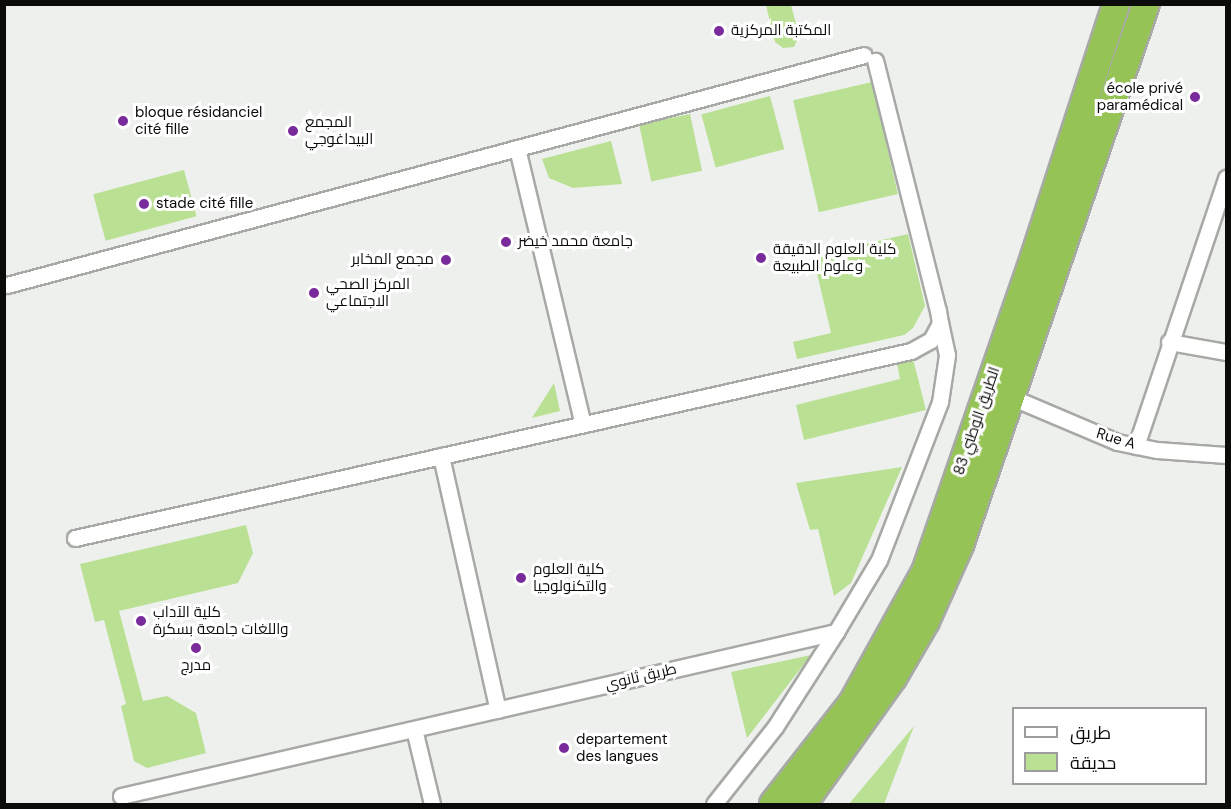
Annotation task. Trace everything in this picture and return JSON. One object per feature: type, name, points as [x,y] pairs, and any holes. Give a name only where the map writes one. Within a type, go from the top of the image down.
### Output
[{"type":"highway","name":"الطريق الوطني 83","points":[[773,804],[852,704],[925,572],[1035,254],[1116,4]]},
{"type":"highway","name":"الطريق الوطني 83","points":[[802,804],[855,736],[926,621],[960,545],[1147,10]]},
{"type":"street","points":[[7,285],[517,148],[870,58],[947,355],[940,402],[879,560],[775,727],[714,804]]},
{"type":"street","points":[[517,148],[584,424]]},
{"type":"street","points":[[1136,446],[1169,342],[1227,178]]},
{"type":"street","points":[[75,538],[911,351],[931,340],[940,323]]},
{"type":"street","points":[[1169,342],[1227,352]]},
{"type":"street","name":"Rue A","points":[[1011,398],[1117,442],[1227,455]]},
{"type":"street","points":[[441,456],[498,710]]},
{"type":"street","name":"طريق ثانوي","points":[[122,796],[836,632]]},
{"type":"street","points":[[414,729],[432,804]]},
{"type":"green space","points":[[766,5],[791,5],[799,35],[794,47],[783,48],[775,42]]},
{"type":"green space","points":[[872,82],[898,194],[819,212],[793,100]]},
{"type":"green space","points":[[770,96],[784,149],[716,168],[701,114]]},
{"type":"green space","points":[[690,114],[702,171],[651,182],[639,125]]},
{"type":"green space","points":[[611,141],[622,184],[573,188],[549,178],[542,159]]},
{"type":"green space","name":"stade cité fille","points":[[184,170],[196,216],[106,241],[93,194]]},
{"type":"green space","points":[[908,234],[925,306],[913,328],[904,335],[797,359],[793,342],[831,333],[813,256]]},
{"type":"green space","points":[[913,359],[926,410],[804,440],[796,405],[900,379],[897,363]]},
{"type":"green space","points":[[554,383],[560,411],[532,418]]},
{"type":"green space","points":[[902,467],[851,583],[834,596],[818,529],[810,530],[796,483]]},
{"type":"green space","points":[[246,525],[253,553],[238,583],[119,611],[143,701],[167,696],[196,713],[206,753],[147,768],[134,761],[121,706],[126,704],[104,620],[95,622],[80,564]]},
{"type":"green space","points":[[811,655],[747,738],[731,672]]},
{"type":"green space","points":[[914,726],[884,804],[849,804]]},
{"type":"place","name":"المكتبة المركزية","points":[[719,31]]},
{"type":"place","name":"école privé paramédical","points":[[1195,97]]},
{"type":"place","name":"bloque résidanciel cité fille","points":[[123,121]]},
{"type":"place","name":"المجمع البيداغوجي","points":[[293,131]]},
{"type":"place","name":"stade cité fille","points":[[144,204]]},
{"type":"place","name":"جامعة محمد خيضر","points":[[506,242]]},
{"type":"place","name":"كلية العلوم الدقيقة وعلوم الطبيعة","points":[[761,258]]},
{"type":"place","name":"مجمع المخابر","points":[[446,260]]},
{"type":"place","name":"المركز الصحي الاجتماعي","points":[[314,293]]},
{"type":"place","name":"كلية العلوم والتكنولوجيا","points":[[521,578]]},
{"type":"place","name":"كلية الآداب واللغات جامعة بسكرة","points":[[141,621]]},
{"type":"place","name":"مدرج","points":[[196,648]]},
{"type":"place","name":"departement des langues","points":[[564,748]]}]
